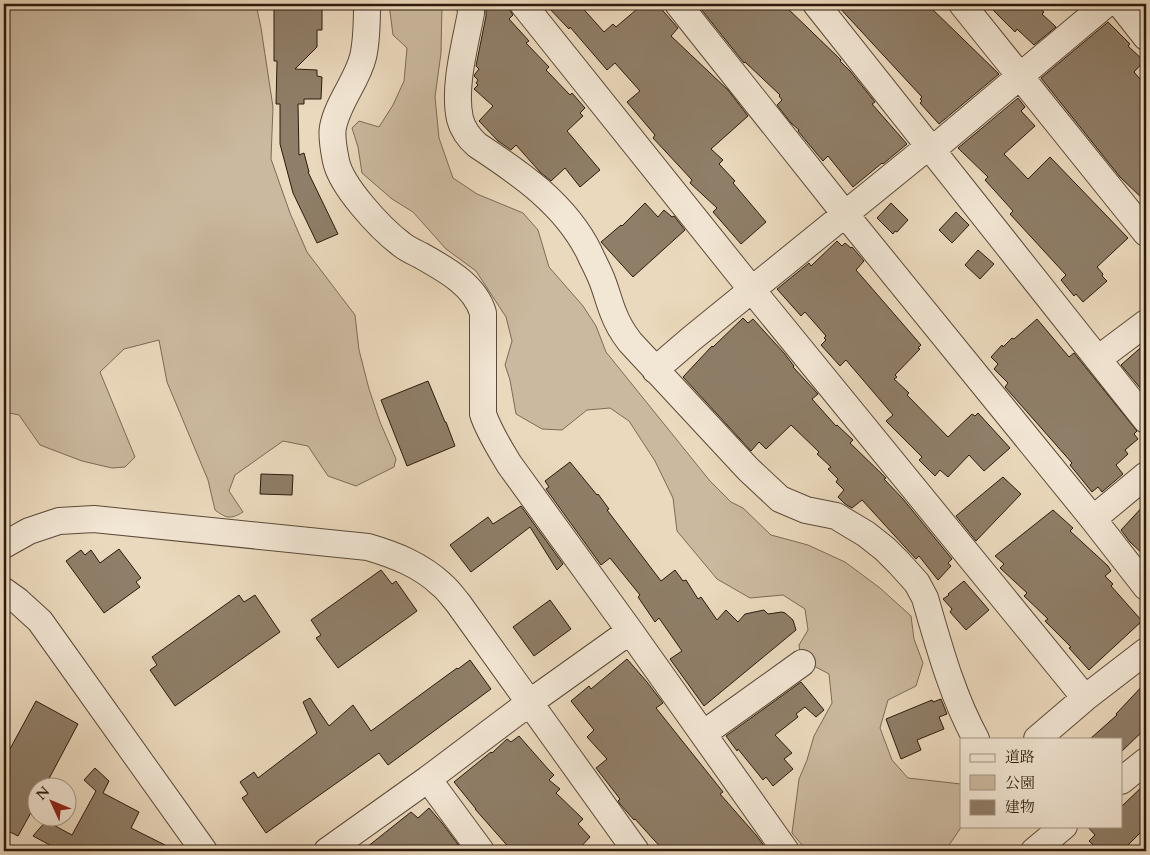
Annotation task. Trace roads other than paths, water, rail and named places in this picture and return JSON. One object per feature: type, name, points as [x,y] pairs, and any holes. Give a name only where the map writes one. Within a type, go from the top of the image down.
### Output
[{"type":"street","points":[[367,4],[363,58],[340,107],[333,128],[337,164],[346,184],[364,208],[402,245],[455,277],[469,288],[481,306],[483,313],[482,395],[483,414],[487,426],[509,464],[786,851]]},
{"type":"street","points":[[470,4],[458,87],[460,119],[470,140],[526,179],[566,216],[579,233],[588,250],[602,281],[613,314],[630,342],[748,469],[780,499],[806,510],[836,516],[866,534],[885,549],[917,583],[925,598],[955,694],[976,738]]},
{"type":"street","points":[[523,4],[752,290],[1085,698]]},
{"type":"street","points":[[678,4],[1146,587]]},
{"type":"street","points":[[816,4],[1146,420]]},
{"type":"street","points":[[962,4],[1146,233]]},
{"type":"street","points":[[655,370],[845,214],[1020,76],[1106,4]]},
{"type":"street","points":[[1120,4],[1146,37]]},
{"type":"street","points":[[1098,359],[1146,323]]},
{"type":"street","points":[[1093,519],[1146,475]]},
{"type":"street","points":[[7,538],[59,521],[94,519],[368,547],[394,555],[422,569],[442,585],[458,603],[636,851]]},
{"type":"street","points":[[4,591],[40,621],[204,851]]},
{"type":"street","points":[[332,850],[630,631]]},
{"type":"street","points":[[1039,738],[1085,698],[1146,651]]},
{"type":"street","points":[[703,734],[802,663]]},
{"type":"street","points":[[1122,780],[1146,762]]},
{"type":"street","points":[[428,779],[481,851]]}]
